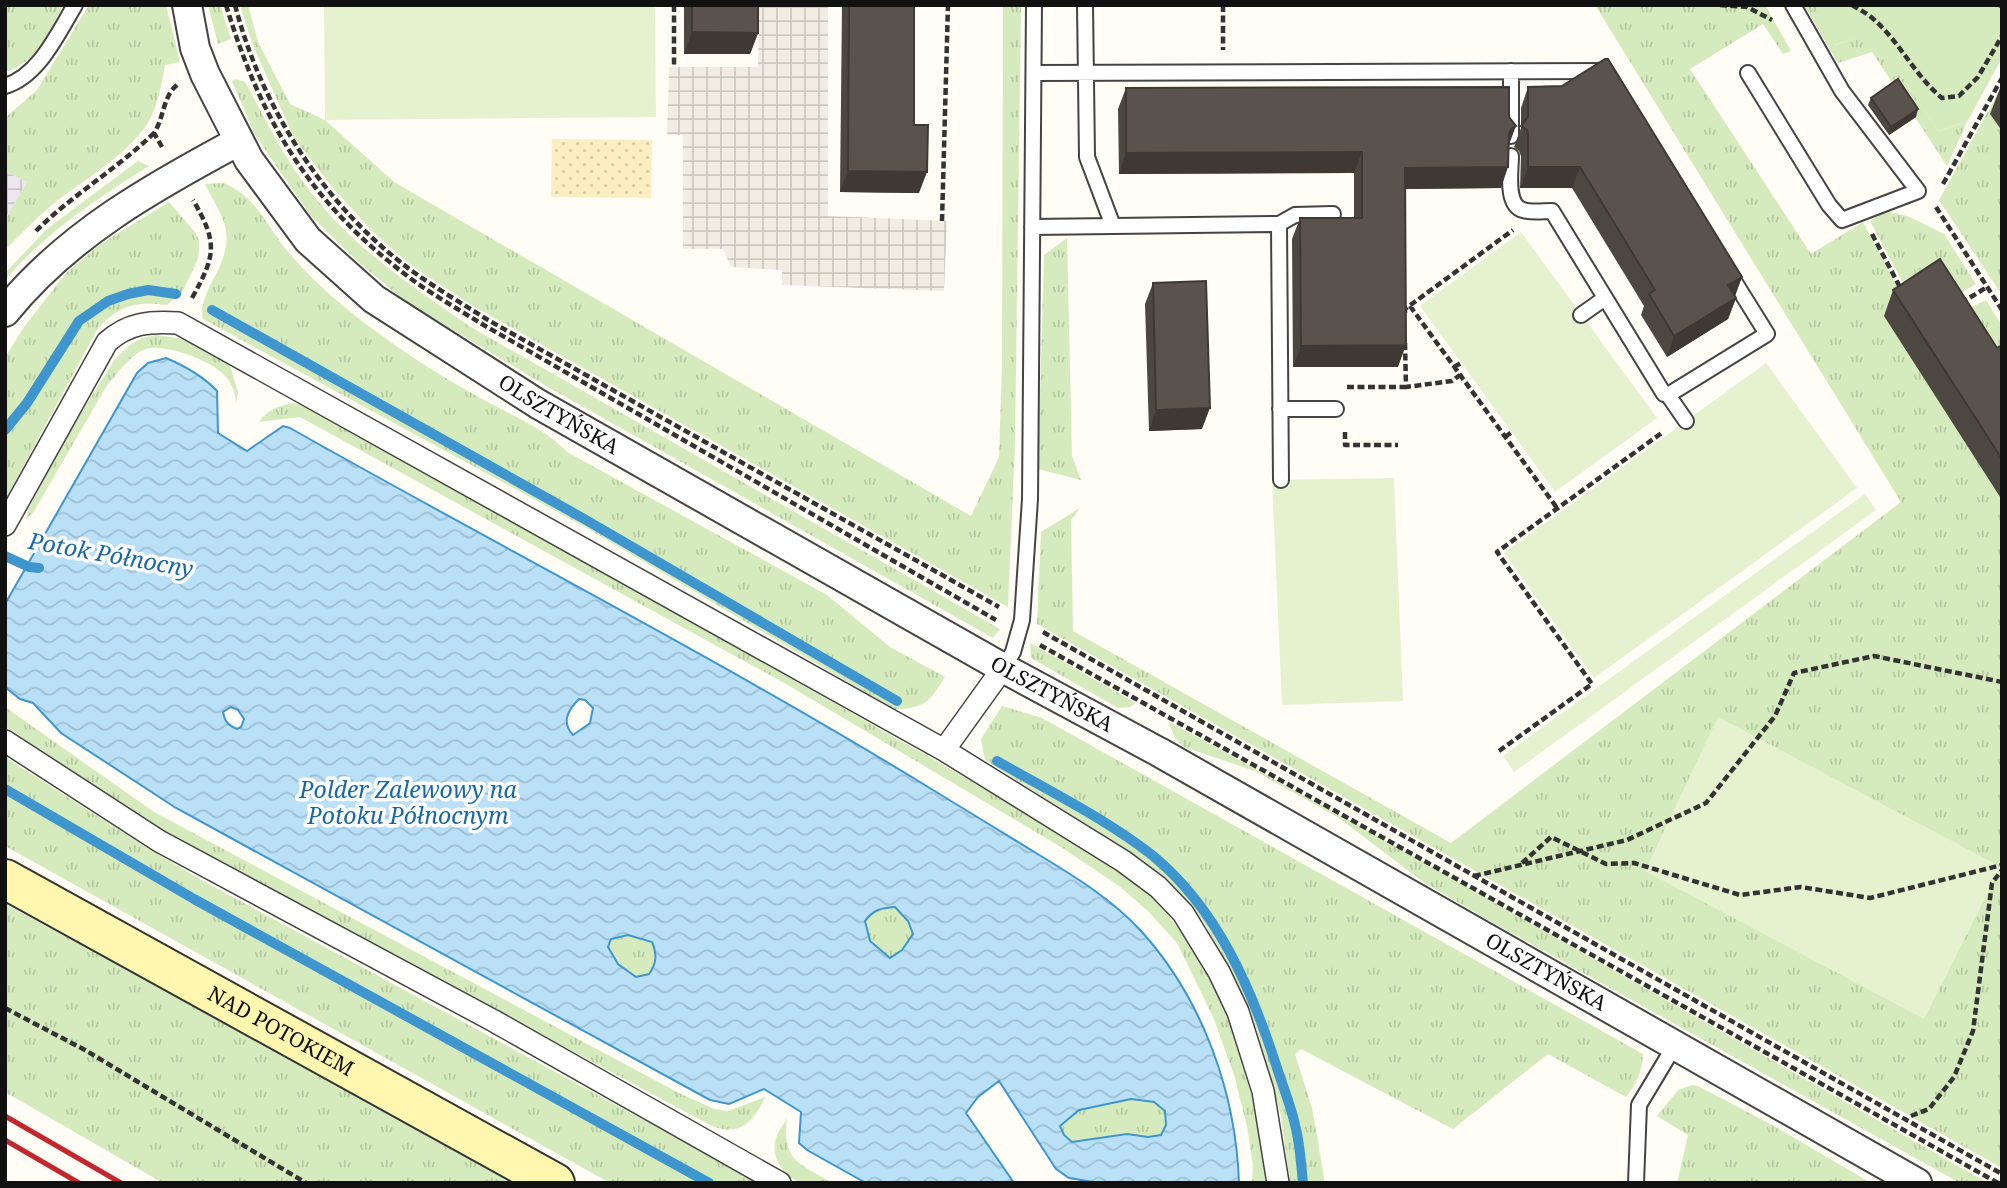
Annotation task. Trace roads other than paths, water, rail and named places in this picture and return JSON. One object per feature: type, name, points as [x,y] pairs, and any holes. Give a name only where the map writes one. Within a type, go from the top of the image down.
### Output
[{"type":"main road","name":"NAD POTOKIEM","points":[[5,879],[555,1183]]},
{"type":"street","name":"OLSZTYŃSKA","points":[[187,5],[195,48],[205,74],[239,141],[267,186],[307,240],[374,299],[538,404],[1003,668],[1159,752],[1917,1183]]},
{"type":"street","points":[[5,312],[42,271],[105,219],[177,174],[239,141]]},
{"type":"street","points":[[5,525],[107,342],[119,331],[134,325],[154,321],[178,323],[944,750],[1124,861],[1158,887],[1183,913],[1219,972],[1242,1023],[1263,1091],[1278,1183]]},
{"type":"street","points":[[944,750],[1003,668]]},
{"type":"street","points":[[5,741],[159,841],[494,1021],[780,1183]]},
{"type":"lane","points":[[5,86],[15,83],[36,65],[75,5]]},
{"type":"lane","points":[[1003,668],[1021,627],[1030,499],[1034,5]]},
{"type":"lane","points":[[1085,5],[1087,157],[1113,226]]},
{"type":"lane","points":[[1748,73],[1829,205],[1842,220],[1918,191],[1842,91],[1793,5]]},
{"type":"lane","points":[[1511,71],[1511,138]]},
{"type":"lane","points":[[1034,73],[1606,71],[1613,82]]},
{"type":"lane","points":[[1511,156],[1511,198],[1515,206],[1523,211],[1552,211],[1664,394],[1668,395],[1685,419]]},
{"type":"lane","points":[[1032,227],[1279,224],[1295,215],[1333,214]]},
{"type":"lane","points":[[1279,224],[1281,480]]},
{"type":"lane","points":[[1668,395],[1767,334],[1725,265]]},
{"type":"lane","points":[[1581,315],[1605,298]]},
{"type":"lane","points":[[1280,409],[1342,409]]},
{"type":"lane","points":[[1636,1183],[1639,1105],[1675,1045]]},
{"type":"water","name":"Polder Zalewowy na Potoku Północnym","points":[[166,358],[211,385],[217,391],[218,433],[247,451],[283,426],[290,428],[854,742],[1078,879],[1105,899],[1142,932],[1164,959],[1199,1018],[1223,1082],[1231,1115],[1239,1183],[1099,1183],[1069,1178],[1056,1169],[999,1081],[978,1097],[966,1113],[1014,1183],[866,1183],[799,1143],[801,1112],[764,1089],[729,1104],[710,1100],[176,808],[61,733],[33,703],[20,699],[5,687],[5,604],[137,373],[148,363]],"holes":[[[579,699],[585,700],[593,708],[590,723],[573,735],[567,725],[567,716]],[[231,707],[238,710],[244,719],[241,727],[237,729],[229,725],[223,712]],[[895,907],[908,921],[913,934],[902,950],[890,958],[870,941],[865,921],[881,909]],[[628,935],[652,942],[654,966],[649,974],[636,977],[618,964],[608,947],[611,939]],[[1131,1099],[1154,1102],[1165,1111],[1166,1125],[1161,1135],[1148,1137],[1127,1134],[1072,1142],[1064,1135],[1060,1126],[1079,1110]]]},
{"type":"waterway","points":[[5,430],[27,403],[79,321],[108,301],[128,294],[148,290],[176,294]]},
{"type":"waterway","points":[[212,310],[586,520],[897,701]]},
{"type":"waterway","name":"Potok Północny","points":[[5,556],[29,567],[39,568]]},
{"type":"waterway","points":[[997,761],[1096,817],[1134,842],[1175,876],[1196,900],[1230,952],[1256,1009],[1293,1118],[1303,1183]]},
{"type":"waterway","points":[[5,789],[194,899],[709,1183]]},
{"type":"railway","points":[[5,1116],[121,1183]]},
{"type":"railway","points":[[5,1140],[79,1183]]}]
